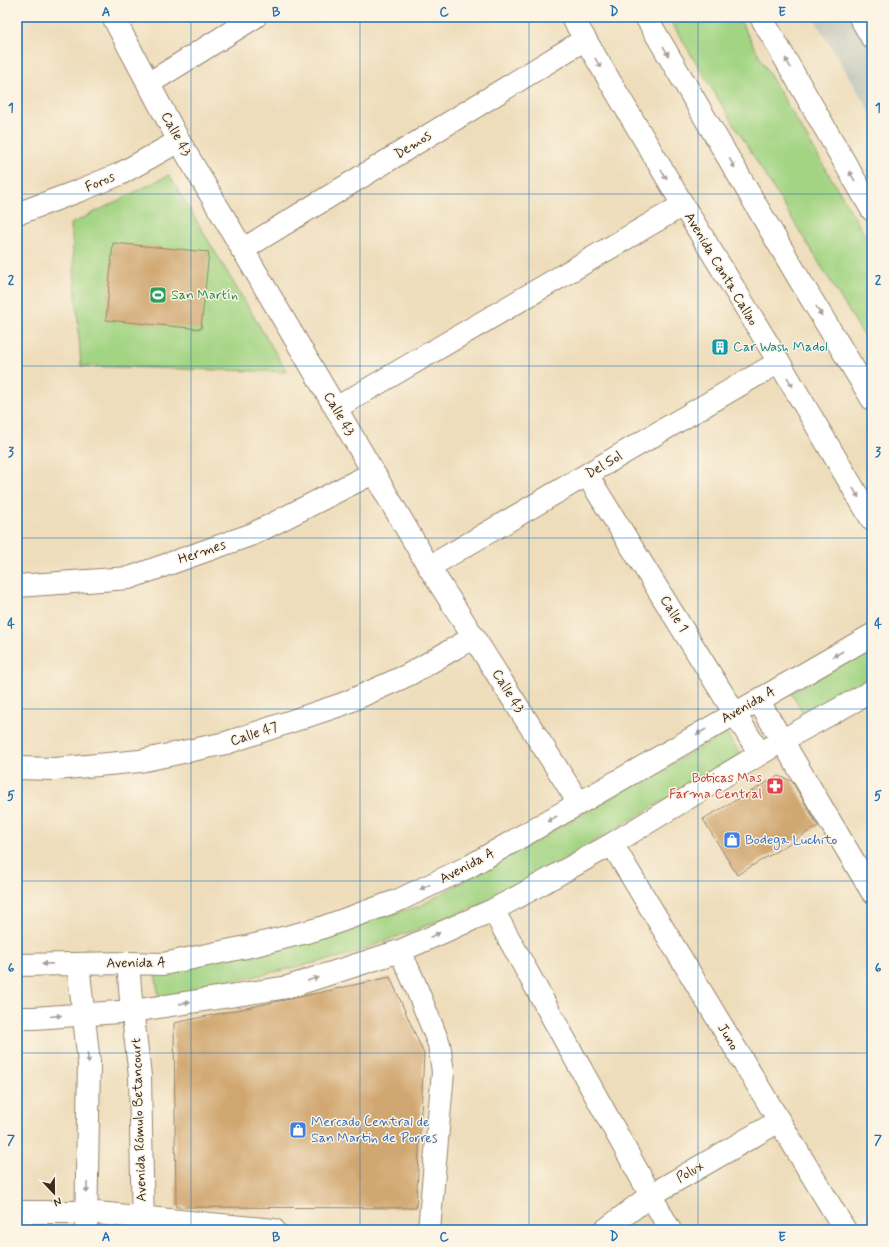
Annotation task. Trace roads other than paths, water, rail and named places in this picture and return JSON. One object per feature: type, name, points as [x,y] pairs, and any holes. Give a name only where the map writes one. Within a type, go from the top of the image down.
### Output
[{"type":"street","name":"Calle 43","points":[[113,17],[179,141],[373,473],[429,567],[579,803]]},
{"type":"street","points":[[148,84],[255,17]]},
{"type":"street","name":"Avenida Canta Callao","points":[[572,17],[584,40],[779,362],[872,520]]},
{"type":"street","points":[[646,17],[802,284],[872,399]]},
{"type":"street","points":[[761,17],[872,210]]},
{"type":"street","points":[[860,17],[872,38]]},
{"type":"street","name":"Demos","points":[[242,250],[584,40]]},
{"type":"street","name":"Foros","points":[[17,212],[81,190],[120,174],[179,141]]},
{"type":"street","points":[[336,408],[683,205]]},
{"type":"street","name":"Del Sol","points":[[429,567],[779,362]]},
{"type":"street","name":"Hermes","points":[[17,586],[129,578],[253,534],[373,473]]},
{"type":"street","name":"Calle 1","points":[[587,475],[760,754]]},
{"type":"street","name":"Avenida A","points":[[17,965],[128,963],[163,964],[251,946],[325,926],[399,900],[463,869],[872,635]]},
{"type":"street","name":"Calle 47","points":[[17,768],[55,768],[140,761],[226,743],[343,704],[408,675],[474,637]]},
{"type":"street","points":[[17,1018],[132,1010],[288,987],[400,951],[493,910],[612,844],[783,740],[872,691]]},
{"type":"street","points":[[758,700],[872,892]]},
{"type":"street","name":"Juno","points":[[612,844],[845,1230]]},
{"type":"street","points":[[493,910],[670,1230]]},
{"type":"street","points":[[400,951],[414,982],[438,1044],[443,1072],[429,1230]]},
{"type":"street","name":"Avenida Rómulo Betancourt","points":[[128,963],[140,1076],[143,1224]]},
{"type":"street","points":[[78,964],[89,1063],[86,1221]]},
{"type":"street","name":"Polux","points":[[606,1230],[651,1195],[779,1121]]},
{"type":"street","points":[[17,1212],[86,1221],[274,1230]]},
{"type":"place","name":"San Martín","points":[[158,295]]},
{"type":"place","name":"Car Wash Madol","points":[[720,347]]},
{"type":"place","name":"Boticas Mas Farma Central","points":[[775,786]]},
{"type":"place","name":"Bodega Luchito","points":[[732,840]]},
{"type":"place","name":"Mercado Central de San Martin de Porres","points":[[298,1130]]}]
